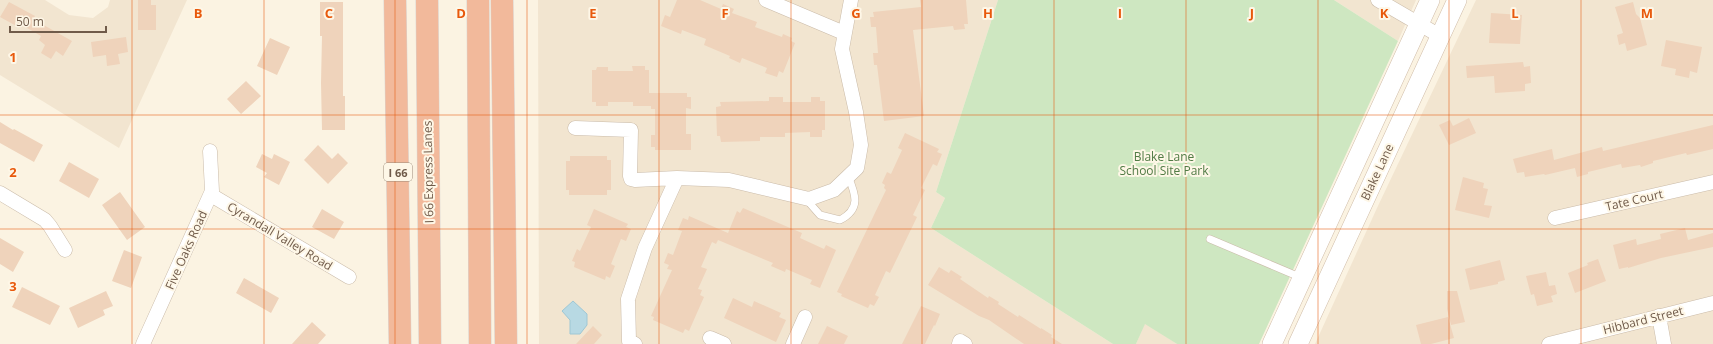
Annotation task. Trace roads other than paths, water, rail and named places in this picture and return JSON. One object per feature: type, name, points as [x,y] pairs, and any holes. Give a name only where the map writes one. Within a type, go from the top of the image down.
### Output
[{"type":"highway","name":"I 66","points":[[395,0],[400,344]]},
{"type":"highway","name":"I 66 Express Lanes","points":[[427,0],[430,344]]},
{"type":"highway","points":[[478,0],[480,344]]},
{"type":"highway","points":[[502,0],[506,344]]},
{"type":"main road","name":"Blake Lane","points":[[1272,344],[1430,0]]},
{"type":"main road","name":"Blake Lane","points":[[1298,344],[1457,0]]},
{"type":"street","points":[[766,0],[844,33]]},
{"type":"street","points":[[575,128],[631,130],[631,179],[677,178],[729,180],[809,199],[834,190],[857,168],[862,145],[842,49],[851,0]]},
{"type":"street","points":[[1378,0],[1440,36]]},
{"type":"street","name":"Five Oaks Road","points":[[143,344],[211,195],[213,183],[210,151]]},
{"type":"street","points":[[634,344],[629,342],[628,299],[645,248],[677,178]]},
{"type":"street","name":"Tate Court","points":[[1555,218],[1713,182]]},
{"type":"street","points":[[0,193],[45,220],[65,250]]},
{"type":"street","name":"Cyrandall Valley Road","points":[[211,195],[349,277]]},
{"type":"street","name":"Hibbard Street","points":[[1549,344],[1713,304]]},
{"type":"street","points":[[1659,316],[1664,344]]},
{"type":"street","points":[[793,344],[806,317]]},
{"type":"street","points":[[710,338],[724,344]]},
{"type":"street","points":[[959,344],[960,342],[965,344]]},
{"type":"lane","points":[[806,198],[820,215],[840,220],[844,218],[849,215],[855,205],[856,195],[848,176]]},
{"type":"lane","points":[[1210,239],[1302,278]]},
{"type":"water","points":[[573,301],[587,314],[587,325],[580,334],[570,334],[570,320],[562,311]]},
{"type":"park label","name":"Blake Lane School Site Park","points":[[1164,163]]}]
